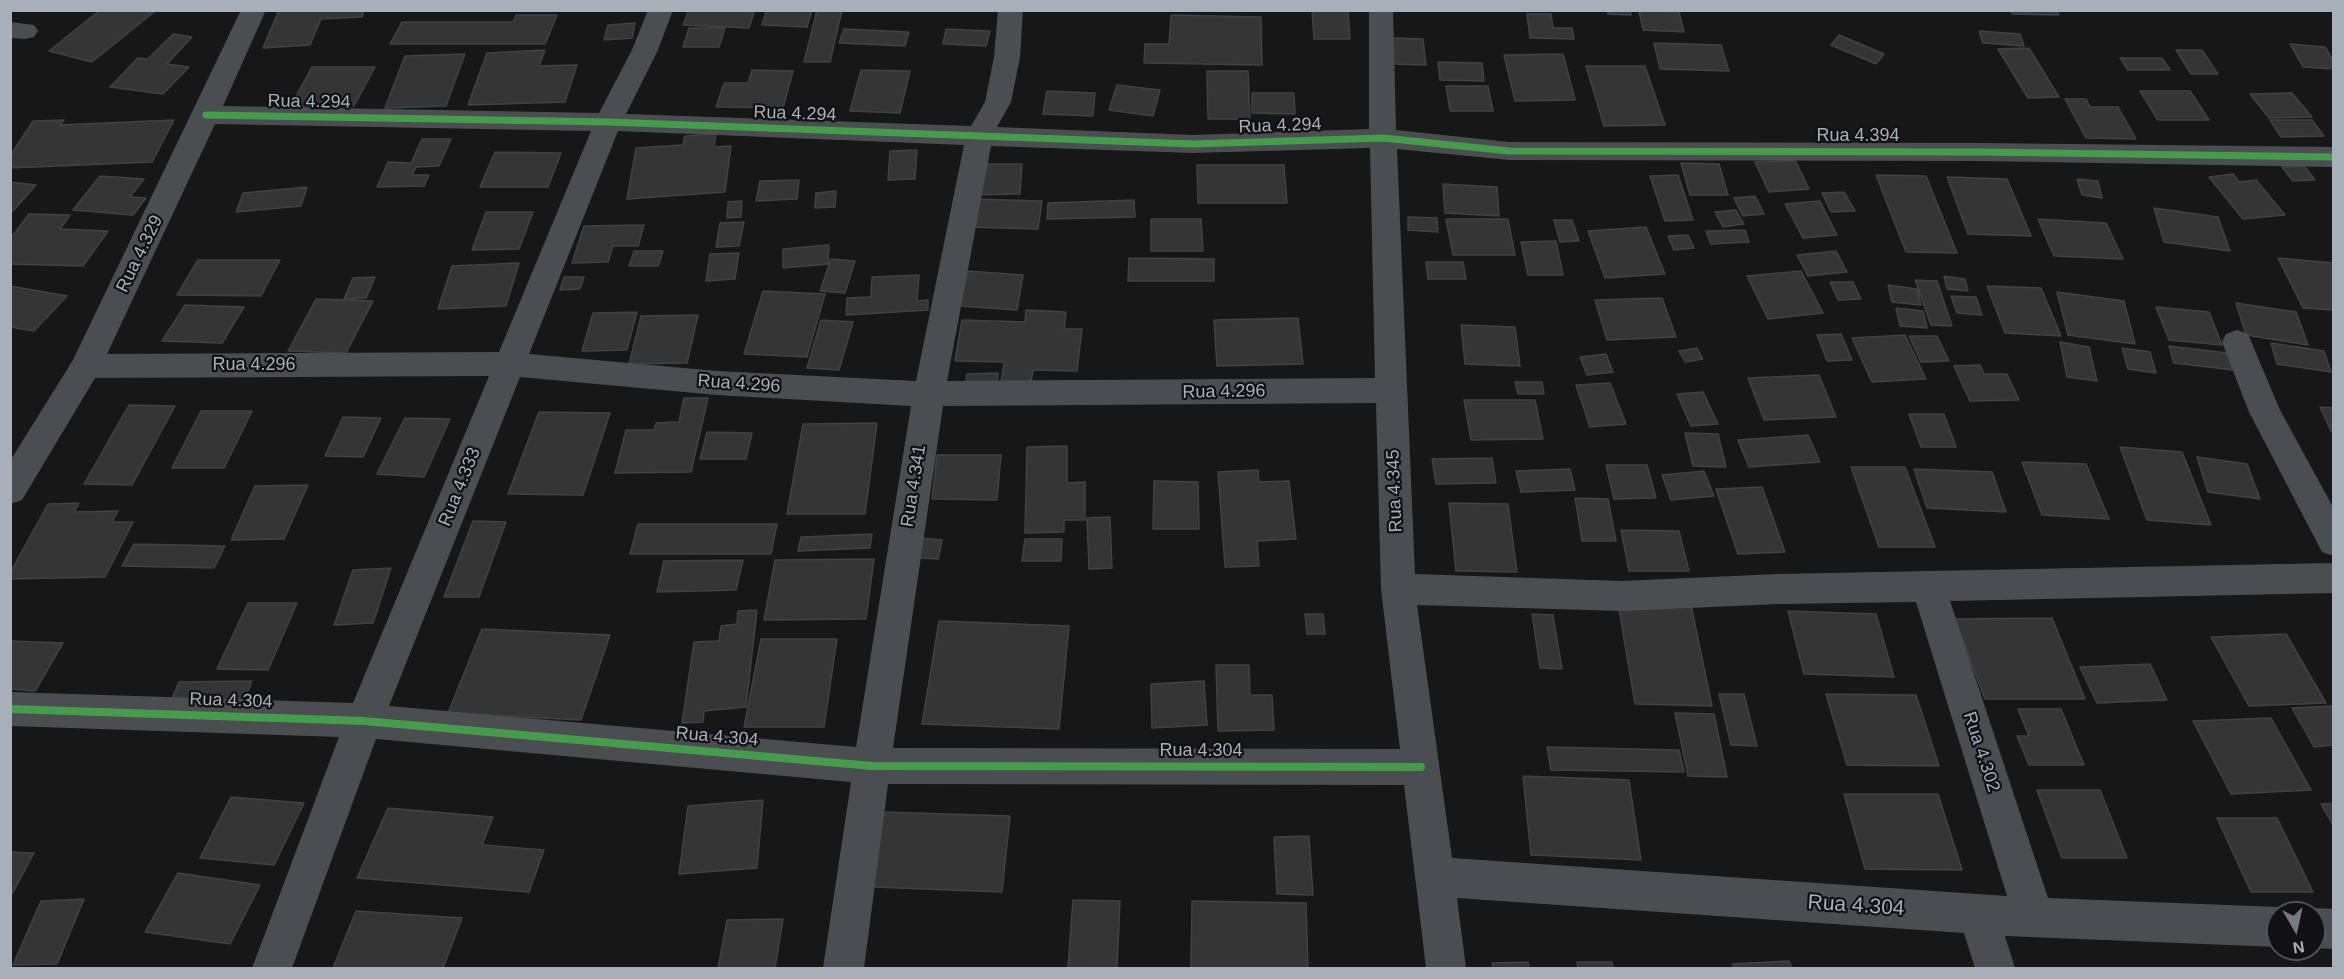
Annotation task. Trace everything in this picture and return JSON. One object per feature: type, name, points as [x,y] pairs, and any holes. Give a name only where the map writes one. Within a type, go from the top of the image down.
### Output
[{"type":"street","name":"Rua 4.329","points":[[16,472],[86,366],[207,116],[254,10]]},
{"type":"street","name":"Rua 4.333","points":[[272,969],[364,721],[608,122],[645,50],[661,10]]},
{"type":"street","name":"Rua 4.341","points":[[843,969],[929,394],[979,136],[998,102],[1007,57],[1011,10]]},
{"type":"street","name":"Rua 4.345","points":[[1382,10],[1383,138],[1398,589],[1446,969]]},
{"type":"street","name":"Rua 4.294","points":[[207,116],[608,122],[1193,144],[1383,138]]},
{"type":"street","name":"Rua 4.394","points":[[1383,138],[1509,151],[1980,152],[2334,158]]},
{"type":"street","points":[[2237,342],[2265,412],[2334,542]]},
{"type":"street","name":"Rua 4.296","points":[[86,366],[511,364],[717,383],[929,394],[1392,390]]},
{"type":"street","points":[[1398,589],[1622,596],[1778,589],[1928,586],[2330,584]]},
{"type":"street","name":"Rua 4.302","points":[[1928,586],[2034,918]]},
{"type":"street","name":"Rua 4.304","points":[[10,709],[364,721],[872,766],[1421,767]]},
{"type":"street","name":"Rua 4.304","points":[[1435,877],[2034,918],[2266,927]]},
{"type":"street","points":[[1978,914],[1995,969]]},
{"type":"building","points":[[100,10],[154,12],[92,62],[49,51]]},
{"type":"building","points":[[279,10],[364,10],[362,17],[321,19],[310,45],[263,48]]},
{"type":"building","points":[[689,10],[754,12],[749,28],[683,25]]},
{"type":"building","points":[[767,10],[812,10],[807,27],[762,25]]},
{"type":"building","points":[[817,10],[842,10],[830,62],[804,62]]},
{"type":"building","points":[[1312,10],[1348,10],[1350,39],[1314,39]]},
{"type":"building","points":[[1607,10],[1630,10],[1631,15],[1608,14]]},
{"type":"building","points":[[2010,10],[2056,10],[2059,15],[2012,14]]},
{"type":"building","points":[[1639,11],[1679,12],[1684,32],[1643,30]]},
{"type":"building","points":[[1527,14],[1551,14],[1553,28],[1572,28],[1574,39],[1530,38]]},
{"type":"building","points":[[516,15],[557,15],[545,44],[390,44],[402,22],[513,22]]},
{"type":"building","points":[[1171,15],[1261,17],[1262,65],[1144,63],[1145,44],[1169,44]]},
{"type":"building","points":[[635,23],[632,38],[604,40],[608,25]]},
{"type":"building","points":[[689,28],[725,28],[719,47],[683,47]]},
{"type":"building","points":[[844,29],[909,32],[905,46],[839,43]]},
{"type":"building","points":[[946,29],[990,31],[986,46],[943,44]]},
{"type":"building","points":[[1979,31],[2020,34],[2024,46],[1983,43]]},
{"type":"building","points":[[173,34],[192,37],[167,64],[189,67],[163,94],[110,87],[138,58],[148,59]]},
{"type":"building","points":[[1839,35],[1884,54],[1876,64],[1831,45]]},
{"type":"building","points":[[1391,38],[1423,39],[1426,65],[1393,64]]},
{"type":"building","points":[[1654,43],[1721,45],[1729,71],[1660,69]]},
{"type":"building","points":[[2290,44],[2325,47],[2334,62],[2334,69],[2303,67]]},
{"type":"building","points":[[2029,48],[2059,97],[2028,98],[1998,49]]},
{"type":"building","points":[[545,50],[539,66],[577,65],[565,102],[468,105],[487,53]]},
{"type":"building","points":[[2176,50],[2202,50],[2218,74],[2191,74]]},
{"type":"building","points":[[465,54],[446,106],[385,108],[405,56]]},
{"type":"building","points":[[1563,54],[1575,100],[1515,101],[1504,55]]},
{"type":"building","points":[[2120,58],[2162,58],[2170,70],[2128,70]]},
{"type":"building","points":[[1438,62],[1482,63],[1484,81],[1440,80]]},
{"type":"building","points":[[1586,66],[1645,66],[1665,125],[1604,126]]},
{"type":"building","points":[[312,67],[375,67],[354,106],[290,107]]},
{"type":"building","points":[[752,70],[793,71],[783,108],[716,107],[724,83],[748,83]]},
{"type":"building","points":[[861,70],[910,71],[900,113],[850,111]]},
{"type":"building","points":[[1207,71],[1248,71],[1250,119],[1208,119]]},
{"type":"building","points":[[1117,85],[1160,90],[1153,116],[1109,110]]},
{"type":"building","points":[[1446,86],[1488,86],[1493,111],[1450,111]]},
{"type":"building","points":[[1047,91],[1095,93],[1093,116],[1043,114]]},
{"type":"building","points":[[2140,91],[2190,91],[2209,120],[2158,120]]},
{"type":"building","points":[[1252,93],[1294,93],[1295,114],[1252,113]]},
{"type":"building","points":[[2292,93],[2312,117],[2269,118],[2250,94]]},
{"type":"building","points":[[2065,99],[2086,99],[2090,107],[2118,107],[2136,139],[2086,138]]},
{"type":"building","points":[[64,120],[60,125],[174,120],[152,162],[10,168],[10,156],[33,121]]},
{"type":"building","points":[[2270,120],[2312,120],[2324,136],[2281,137]]},
{"type":"building","points":[[716,134],[714,147],[731,146],[725,192],[627,199],[636,148],[683,145],[685,136]]},
{"type":"building","points":[[422,139],[451,139],[439,166],[416,167],[412,175],[429,175],[424,186],[377,187],[388,162],[411,163]]},
{"type":"building","points":[[917,150],[915,179],[888,180],[890,151]]},
{"type":"building","points":[[495,152],[561,153],[548,187],[480,187]]},
{"type":"building","points":[[1795,160],[1809,189],[1769,192],[1755,162]]},
{"type":"building","points":[[1681,163],[1719,164],[1728,195],[1690,195]]},
{"type":"building","points":[[977,164],[1022,164],[1020,194],[974,195]]},
{"type":"building","points":[[1197,165],[1284,165],[1287,203],[1198,203]]},
{"type":"building","points":[[2304,166],[2315,180],[2293,181],[2282,167]]},
{"type":"building","points":[[2233,174],[2239,182],[2256,180],[2285,215],[2243,219],[2209,177]]},
{"type":"building","points":[[1678,175],[1693,220],[1665,221],[1650,176]]},
{"type":"building","points":[[1876,175],[1926,176],[1957,253],[1906,252]]},
{"type":"building","points":[[100,176],[144,179],[130,197],[146,198],[133,215],[73,210]]},
{"type":"building","points":[[1947,177],[2007,179],[2031,236],[1968,234]]},
{"type":"building","points":[[2077,179],[2098,181],[2102,198],[2082,195]]},
{"type":"building","points":[[799,180],[797,199],[756,201],[760,181]]},
{"type":"building","points":[[10,182],[36,185],[13,211],[10,211]]},
{"type":"building","points":[[1443,184],[1497,187],[1499,216],[1445,213]]},
{"type":"building","points":[[307,187],[301,206],[236,212],[243,193]]},
{"type":"building","points":[[836,191],[835,207],[815,208],[816,193]]},
{"type":"building","points":[[1844,192],[1855,211],[1831,212],[1822,193]]},
{"type":"building","points":[[1755,196],[1764,214],[1743,216],[1734,198]]},
{"type":"building","points":[[970,199],[1042,201],[1038,229],[965,227]]},
{"type":"building","points":[[1134,200],[1135,217],[1047,219],[1048,203]]},
{"type":"building","points":[[742,201],[741,217],[727,218],[728,202]]},
{"type":"building","points":[[1820,201],[1837,235],[1803,238],[1785,204]]},
{"type":"building","points":[[2154,208],[2218,217],[2230,251],[2164,242]]},
{"type":"building","points":[[1736,210],[1744,224],[1723,227],[1715,212]]},
{"type":"building","points":[[486,212],[533,212],[519,249],[472,250]]},
{"type":"building","points":[[29,214],[70,215],[60,229],[108,231],[83,266],[10,264],[10,239]]},
{"type":"building","points":[[1408,217],[1437,218],[1438,232],[1408,230]]},
{"type":"building","points":[[1151,219],[1201,219],[1203,251],[1151,251]]},
{"type":"building","points":[[1446,219],[1508,219],[1515,255],[1453,255]]},
{"type":"building","points":[[2038,219],[2106,223],[2123,259],[2054,256]]},
{"type":"building","points":[[1554,220],[1572,220],[1579,241],[1560,242]]},
{"type":"building","points":[[744,222],[739,246],[716,247],[720,223]]},
{"type":"building","points":[[644,225],[638,246],[613,246],[608,262],[572,263],[584,226]]},
{"type":"building","points":[[1646,227],[1665,274],[1605,278],[1588,231]]},
{"type":"building","points":[[1745,230],[1749,242],[1711,244],[1706,231]]},
{"type":"building","points":[[1688,235],[1694,248],[1674,250],[1668,236]]},
{"type":"building","points":[[1556,241],[1563,275],[1528,275],[1521,242]]},
{"type":"building","points":[[829,245],[828,264],[783,268],[783,249]]},
{"type":"building","points":[[634,251],[663,251],[658,266],[629,266]]},
{"type":"building","points":[[1836,251],[1847,272],[1808,276],[1797,255]]},
{"type":"building","points":[[739,253],[735,279],[706,281],[710,254]]},
{"type":"building","points":[[1129,258],[1214,259],[1214,281],[1128,281]]},
{"type":"building","points":[[2278,258],[2334,263],[2334,310],[2303,308]]},
{"type":"building","points":[[831,259],[855,261],[845,293],[820,291]]},
{"type":"building","points":[[198,260],[280,260],[261,296],[177,295]]},
{"type":"building","points":[[1426,262],[1463,262],[1466,279],[1428,279]]},
{"type":"building","points":[[519,263],[506,306],[438,309],[452,266]]},
{"type":"building","points":[[968,271],[1023,275],[1017,310],[959,306]]},
{"type":"building","points":[[1801,271],[1823,313],[1768,319],[1747,276]]},
{"type":"building","points":[[919,275],[917,301],[928,300],[928,310],[846,315],[847,298],[871,297],[872,277]]},
{"type":"building","points":[[1944,276],[1965,279],[1968,291],[1947,289]]},
{"type":"building","points":[[375,277],[366,298],[344,299],[353,278]]},
{"type":"building","points":[[564,277],[584,277],[580,289],[560,290]]},
{"type":"building","points":[[1915,280],[1937,281],[1952,326],[1931,325]]},
{"type":"building","points":[[1830,282],[1853,282],[1861,299],[1838,300]]},
{"type":"building","points":[[1888,285],[1917,289],[1921,305],[1892,302]]},
{"type":"building","points":[[10,286],[67,296],[34,331],[10,327]]},
{"type":"building","points":[[1987,286],[2041,288],[2061,336],[2005,333]]},
{"type":"building","points":[[763,291],[825,294],[807,357],[744,354]]},
{"type":"building","points":[[2057,292],[2124,301],[2135,344],[2068,335]]},
{"type":"building","points":[[1951,296],[1976,297],[1982,315],[1957,313]]},
{"type":"building","points":[[1662,298],[1676,337],[1607,340],[1595,300]]},
{"type":"building","points":[[316,299],[373,301],[346,353],[288,351]]},
{"type":"building","points":[[2236,303],[2296,312],[2308,345],[2246,335]]},
{"type":"building","points":[[185,305],[244,307],[222,343],[162,341]]},
{"type":"building","points":[[2156,307],[2209,312],[2222,345],[2169,340]]},
{"type":"building","points":[[1896,308],[1923,311],[1927,328],[1900,326]]},
{"type":"building","points":[[1026,310],[1066,312],[1064,329],[1082,329],[1077,371],[1033,370],[1030,389],[1000,389],[1004,362],[955,361],[962,320],[1025,322]]},
{"type":"building","points":[[637,312],[627,350],[582,351],[593,313]]},
{"type":"building","points":[[698,315],[687,363],[629,364],[641,316]]},
{"type":"building","points":[[1298,318],[1303,364],[1217,366],[1214,320]]},
{"type":"building","points":[[821,320],[853,322],[839,370],[807,368]]},
{"type":"building","points":[[1461,325],[1515,327],[1520,366],[1465,364]]},
{"type":"building","points":[[1841,334],[1852,360],[1827,361],[1817,335]]},
{"type":"building","points":[[1905,335],[1926,379],[1872,382],[1852,338]]},
{"type":"building","points":[[1909,336],[1937,336],[1949,361],[1921,362]]},
{"type":"building","points":[[2060,342],[2089,347],[2097,381],[2067,377]]},
{"type":"building","points":[[2271,343],[2324,351],[2331,372],[2277,364]]},
{"type":"building","points":[[2169,346],[2227,353],[2233,370],[2174,363]]},
{"type":"building","points":[[1697,348],[1703,359],[1685,362],[1679,351]]},
{"type":"building","points":[[2122,348],[2150,352],[2156,373],[2128,369]]},
{"type":"building","points":[[1606,354],[1613,372],[1587,375],[1580,357]]},
{"type":"building","points":[[1980,365],[1984,374],[2007,374],[2019,400],[1970,401],[1954,366]]},
{"type":"building","points":[[998,373],[997,387],[965,387],[967,374]]},
{"type":"building","points":[[1819,375],[1836,417],[1764,420],[1748,378]]},
{"type":"building","points":[[1515,382],[1542,382],[1544,394],[1518,394]]},
{"type":"building","points":[[1610,383],[1626,424],[1590,427],[1576,385]]},
{"type":"building","points":[[1703,392],[1718,424],[1691,426],[1677,394]]},
{"type":"building","points":[[684,398],[708,398],[691,472],[615,473],[626,430],[654,430],[656,423],[679,422]]},
{"type":"building","points":[[1464,400],[1535,400],[1543,439],[1471,440]]},
{"type":"building","points":[[129,405],[175,406],[132,485],[84,484]]},
{"type":"building","points":[[2320,407],[2334,408],[2334,431],[2331,431]]},
{"type":"building","points":[[201,411],[252,411],[224,468],[172,468]]},
{"type":"building","points":[[539,412],[610,413],[583,495],[508,494]]},
{"type":"building","points":[[1909,414],[1944,414],[1956,447],[1921,447]]},
{"type":"building","points":[[343,417],[381,418],[363,457],[325,456]]},
{"type":"building","points":[[405,418],[450,419],[424,477],[377,474]]},
{"type":"building","points":[[877,423],[865,514],[787,514],[803,424]]},
{"type":"building","points":[[707,432],[752,433],[746,459],[700,459]]},
{"type":"building","points":[[1685,433],[1718,434],[1726,467],[1693,466]]},
{"type":"building","points":[[1808,435],[1820,462],[1749,467],[1738,440]]},
{"type":"building","points":[[1067,446],[1067,483],[1085,482],[1085,520],[1064,520],[1064,532],[1025,533],[1027,447]]},
{"type":"building","points":[[2120,447],[2182,452],[2211,525],[2147,520]]},
{"type":"building","points":[[937,455],[1001,455],[997,500],[932,499]]},
{"type":"building","points":[[2197,457],[2247,464],[2260,499],[2208,492]]},
{"type":"building","points":[[1492,458],[1496,483],[1436,484],[1432,459]]},
{"type":"building","points":[[2022,462],[2086,464],[2109,519],[2042,515]]},
{"type":"building","points":[[1606,465],[1647,465],[1656,498],[1614,499]]},
{"type":"building","points":[[1851,467],[1905,467],[1935,547],[1879,547]]},
{"type":"building","points":[[1570,469],[1575,490],[1521,492],[1516,471]]},
{"type":"building","points":[[1914,469],[1992,472],[2006,512],[1927,508]]},
{"type":"building","points":[[1258,470],[1259,482],[1289,481],[1296,539],[1257,541],[1259,566],[1225,567],[1218,472]]},
{"type":"building","points":[[1704,471],[1714,496],[1671,500],[1662,475]]},
{"type":"building","points":[[1154,481],[1198,482],[1199,529],[1153,529]]},
{"type":"building","points":[[308,485],[284,539],[231,540],[255,486]]},
{"type":"building","points":[[1762,487],[1785,552],[1738,554],[1716,489]]},
{"type":"building","points":[[1575,498],[1608,499],[1616,541],[1582,541]]},
{"type":"building","points":[[79,503],[74,512],[118,511],[112,522],[133,522],[105,577],[10,579],[10,573],[48,504]]},
{"type":"building","points":[[1449,503],[1508,504],[1517,572],[1456,571]]},
{"type":"building","points":[[1110,517],[1112,568],[1089,569],[1087,518]]},
{"type":"building","points":[[473,521],[506,522],[479,597],[444,597]]},
{"type":"building","points":[[638,524],[777,524],[771,554],[630,554]]},
{"type":"building","points":[[1621,530],[1679,531],[1689,571],[1629,571]]},
{"type":"building","points":[[872,534],[870,548],[798,551],[801,537]]},
{"type":"building","points":[[911,537],[942,540],[938,559],[906,557]]},
{"type":"building","points":[[1025,539],[1062,539],[1061,561],[1022,561]]},
{"type":"building","points":[[134,544],[225,546],[214,568],[122,566]]},
{"type":"building","points":[[874,559],[866,619],[764,620],[775,560]]},
{"type":"building","points":[[743,560],[736,590],[657,592],[664,561]]},
{"type":"building","points":[[391,568],[373,623],[334,625],[353,570]]},
{"type":"building","points":[[248,603],[297,603],[268,670],[217,669]]},
{"type":"building","points":[[1618,603],[1691,605],[1712,706],[1635,704]]},
{"type":"building","points":[[757,610],[746,707],[704,711],[703,722],[682,723],[694,642],[719,641],[721,626],[737,624],[738,611]]},
{"type":"building","points":[[1788,611],[1876,614],[1894,677],[1804,674]]},
{"type":"building","points":[[1305,614],[1323,614],[1325,634],[1307,634]]},
{"type":"building","points":[[1532,614],[1553,615],[1562,669],[1540,668]]},
{"type":"building","points":[[2052,618],[2085,699],[1985,699],[1955,619]]},
{"type":"building","points":[[939,621],[1069,626],[1059,729],[922,724]]},
{"type":"building","points":[[482,629],[610,635],[581,720],[448,713]]},
{"type":"building","points":[[2286,634],[2326,703],[2249,706],[2211,637]]},
{"type":"building","points":[[761,639],[837,639],[824,727],[744,727]]},
{"type":"building","points":[[10,641],[63,643],[35,691],[10,689]]},
{"type":"building","points":[[2150,664],[2167,700],[2097,703],[2080,667]]},
{"type":"building","points":[[1216,665],[1249,665],[1250,695],[1272,695],[1274,730],[1218,731]]},
{"type":"building","points":[[252,681],[242,706],[168,708],[179,682]]},
{"type":"building","points":[[1204,681],[1207,725],[1152,728],[1151,684]]},
{"type":"building","points":[[1719,694],[1744,694],[1757,746],[1731,745]]},
{"type":"building","points":[[1826,694],[1916,695],[1939,766],[1847,765]]},
{"type":"building","points":[[2334,706],[2334,745],[2314,747],[2292,708]]},
{"type":"building","points":[[2018,709],[2061,709],[2084,765],[2029,765],[2017,736],[2029,736]]},
{"type":"building","points":[[1675,713],[1714,714],[1727,777],[1688,776]]},
{"type":"building","points":[[2271,718],[2311,790],[2231,794],[2193,721]]},
{"type":"building","points":[[1547,747],[1679,750],[1684,772],[1551,770]]},
{"type":"building","points":[[1523,776],[1629,780],[1641,860],[1531,855]]},
{"type":"building","points":[[2037,790],[2100,790],[2127,858],[2062,858]]},
{"type":"building","points":[[1844,794],[1938,794],[1962,870],[1865,869]]},
{"type":"building","points":[[231,797],[304,803],[274,865],[200,858]]},
{"type":"building","points":[[763,800],[757,868],[679,874],[688,806]]},
{"type":"building","points":[[2334,803],[2334,827],[2321,804]]},
{"type":"building","points":[[388,808],[493,817],[482,845],[544,850],[529,892],[357,878]]},
{"type":"building","points":[[884,812],[1010,816],[1002,892],[872,887]]},
{"type":"building","points":[[2217,818],[2277,818],[2313,892],[2251,892]]},
{"type":"building","points":[[1309,836],[1313,895],[1277,894],[1274,837]]},
{"type":"building","points":[[10,852],[34,853],[10,898]]},
{"type":"building","points":[[178,873],[260,885],[230,944],[145,932]]},
{"type":"building","points":[[84,899],[57,964],[13,965],[41,901]]},
{"type":"building","points":[[1073,900],[1120,901],[1117,968],[1068,967]]},
{"type":"building","points":[[1192,901],[1306,903],[1308,968],[1191,968]]},
{"type":"building","points":[[356,911],[462,918],[443,968],[333,968]]},
{"type":"building","points":[[783,919],[775,968],[718,968],[727,920]]},
{"type":"building","points":[[1789,961],[1792,968],[1734,968],[1732,964]]},
{"type":"building","points":[[1528,962],[1529,968],[1493,968],[1492,963]]},
{"type":"building","points":[[1577,962],[1612,962],[1613,968],[1578,968]]},
{"type":"cycle path","points":[[206,115],[608,122],[1193,144],[1383,138],[1509,151],[1980,152],[2334,157]]},
{"type":"cycle path","points":[[10,709],[364,721],[872,766],[1421,767]]}]
